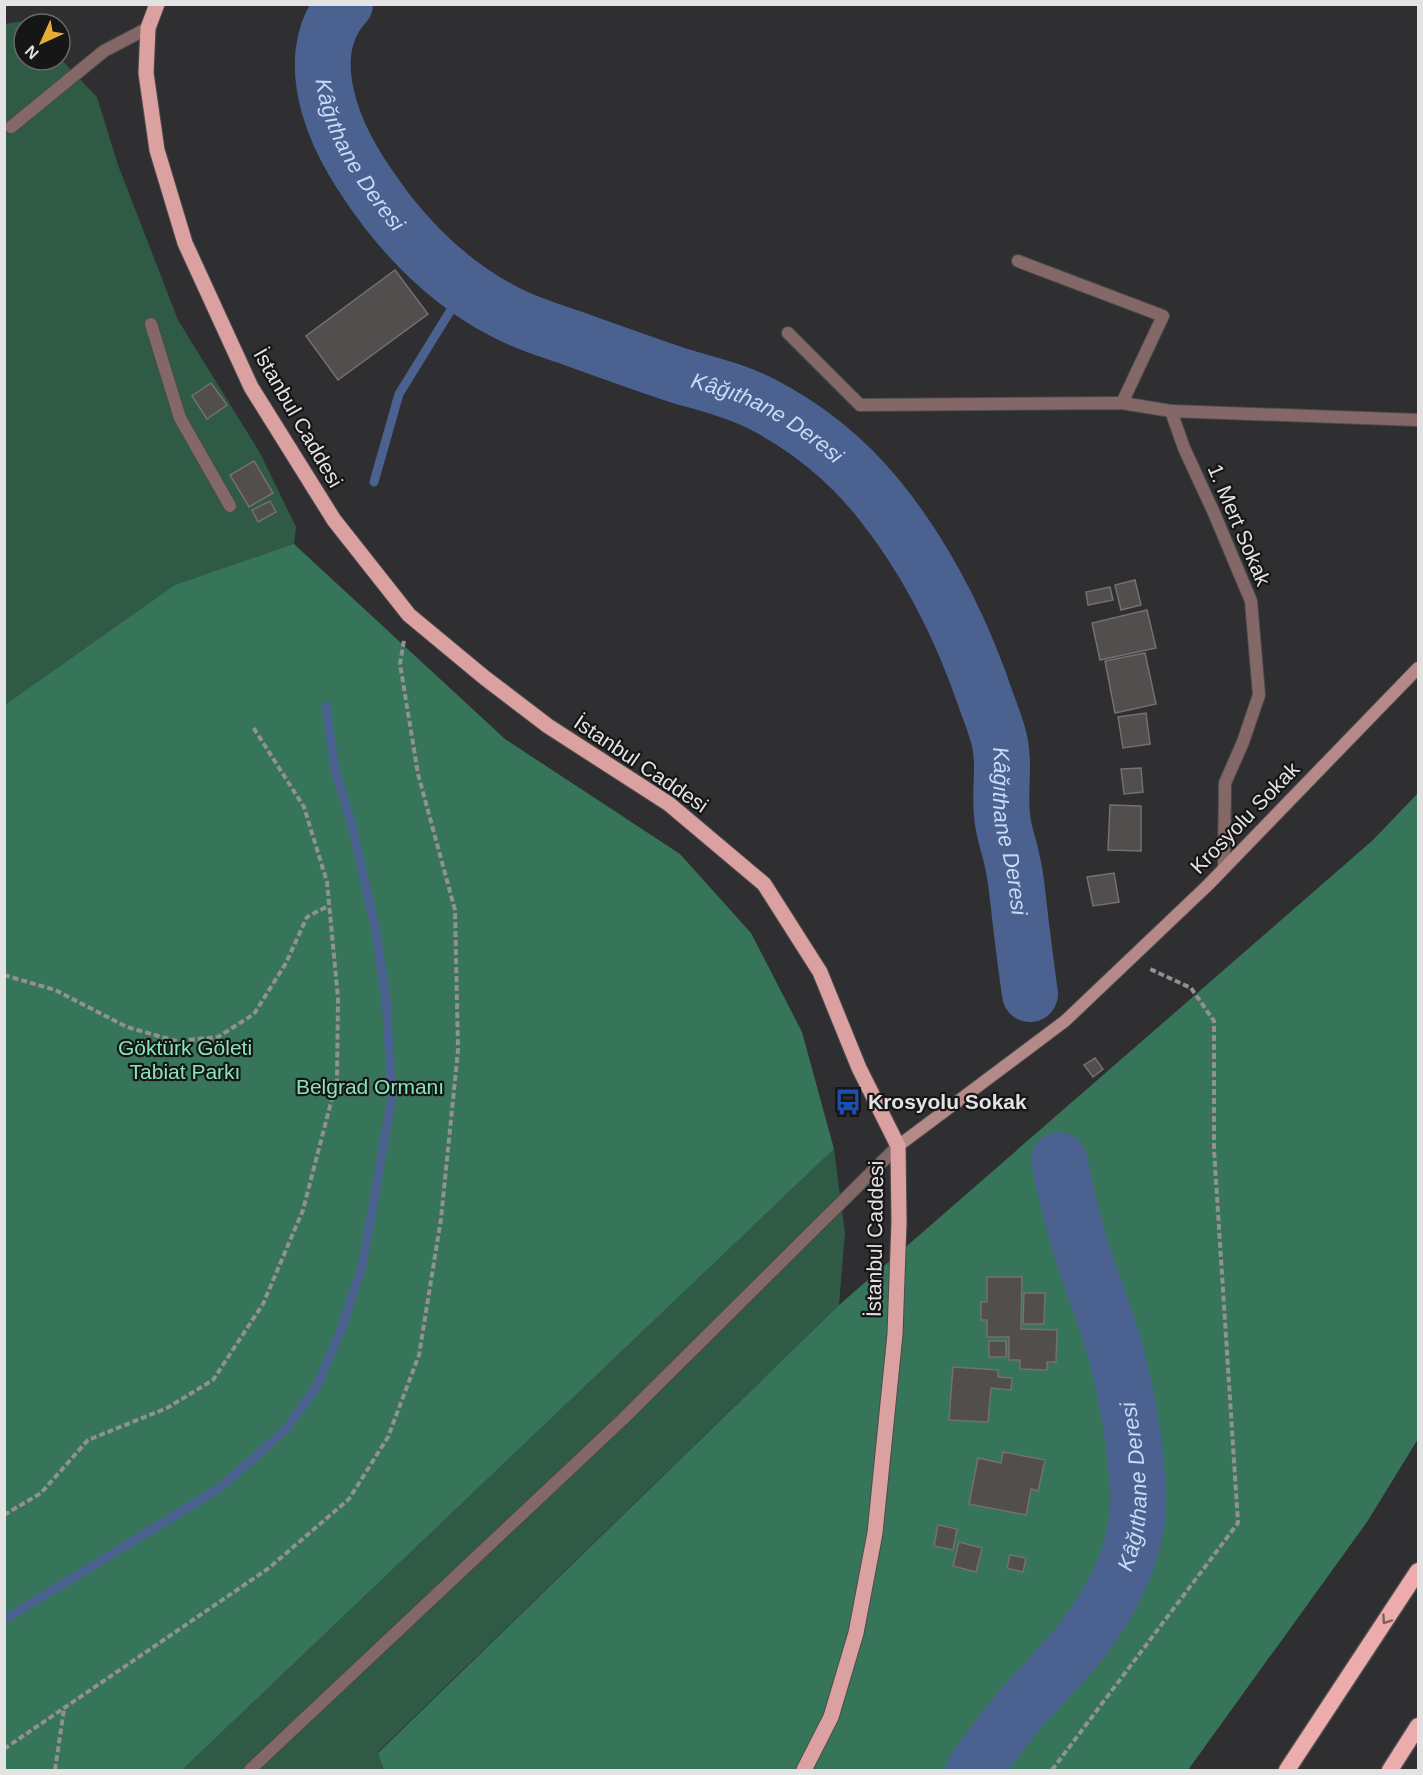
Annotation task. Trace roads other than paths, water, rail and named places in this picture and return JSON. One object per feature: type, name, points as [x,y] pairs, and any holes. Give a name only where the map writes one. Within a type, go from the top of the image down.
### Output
[{"type":"highway","points":[[1287,1770],[1419,1571]]},
{"type":"highway","points":[[1390,1770],[1419,1726]]},
{"type":"main road","name":"İstanbul Caddesi","points":[[157,4],[148,28],[146,73],[156,150],[185,243],[251,387],[334,520],[409,615],[485,678],[548,726],[669,804],[764,884],[820,972],[859,1068],[898,1146],[899,1222],[895,1334],[875,1533],[856,1633],[831,1717],[804,1770]]},
{"type":"main road","name":"Krosyolu Sokak","points":[[898,1146],[1065,1021],[1224,868],[1419,668]]},
{"type":"street","points":[[11,127],[104,51],[148,28]]},
{"type":"street","points":[[1018,261],[1162,316],[1122,403]]},
{"type":"street","points":[[151,324],[180,418],[230,506]]},
{"type":"street","points":[[788,333],[860,405],[1122,403],[1171,411],[1419,420]]},
{"type":"street","name":"1. Mert Sokak","points":[[1171,411],[1184,447],[1251,601],[1259,694],[1243,742],[1225,783],[1224,868]]},
{"type":"street","points":[[250,1770],[623,1419],[898,1146]]},
{"type":"waterway","name":"Kâğıthane Deresi","points":[[345,4],[336,15],[326,39],[323,66],[329,106],[339,134],[361,174],[412,241],[470,291],[520,319],[752,399],[778,413],[839,457],[865,483],[895,520],[927,569],[954,621],[977,675],[998,735],[1002,755],[1001,805],[1015,878],[1030,994]]},
{"type":"waterway","points":[[374,482],[399,394],[465,287]]},
{"type":"waterway","points":[[4,1620],[221,1487],[286,1429],[317,1386],[342,1327],[362,1267],[392,1096],[386,999],[375,927],[352,826],[335,769],[326,706]]},
{"type":"waterway","name":"Kâğıthane Deresi","points":[[974,1770],[1017,1713],[1070,1655],[1095,1623],[1123,1570],[1134,1538],[1137,1517],[1136,1466],[1123,1382],[1110,1334],[1076,1233],[1059,1160]]},
{"type":"place","name":"Krosyolu Sokak","points":[[848,1102]]},
{"type":"park label","name":"Göktürk Göleti Tabiat Parkı","points":[[185,1060]]},
{"type":"park label","name":"Belgrad Ormanı","points":[[370,1087]]}]
